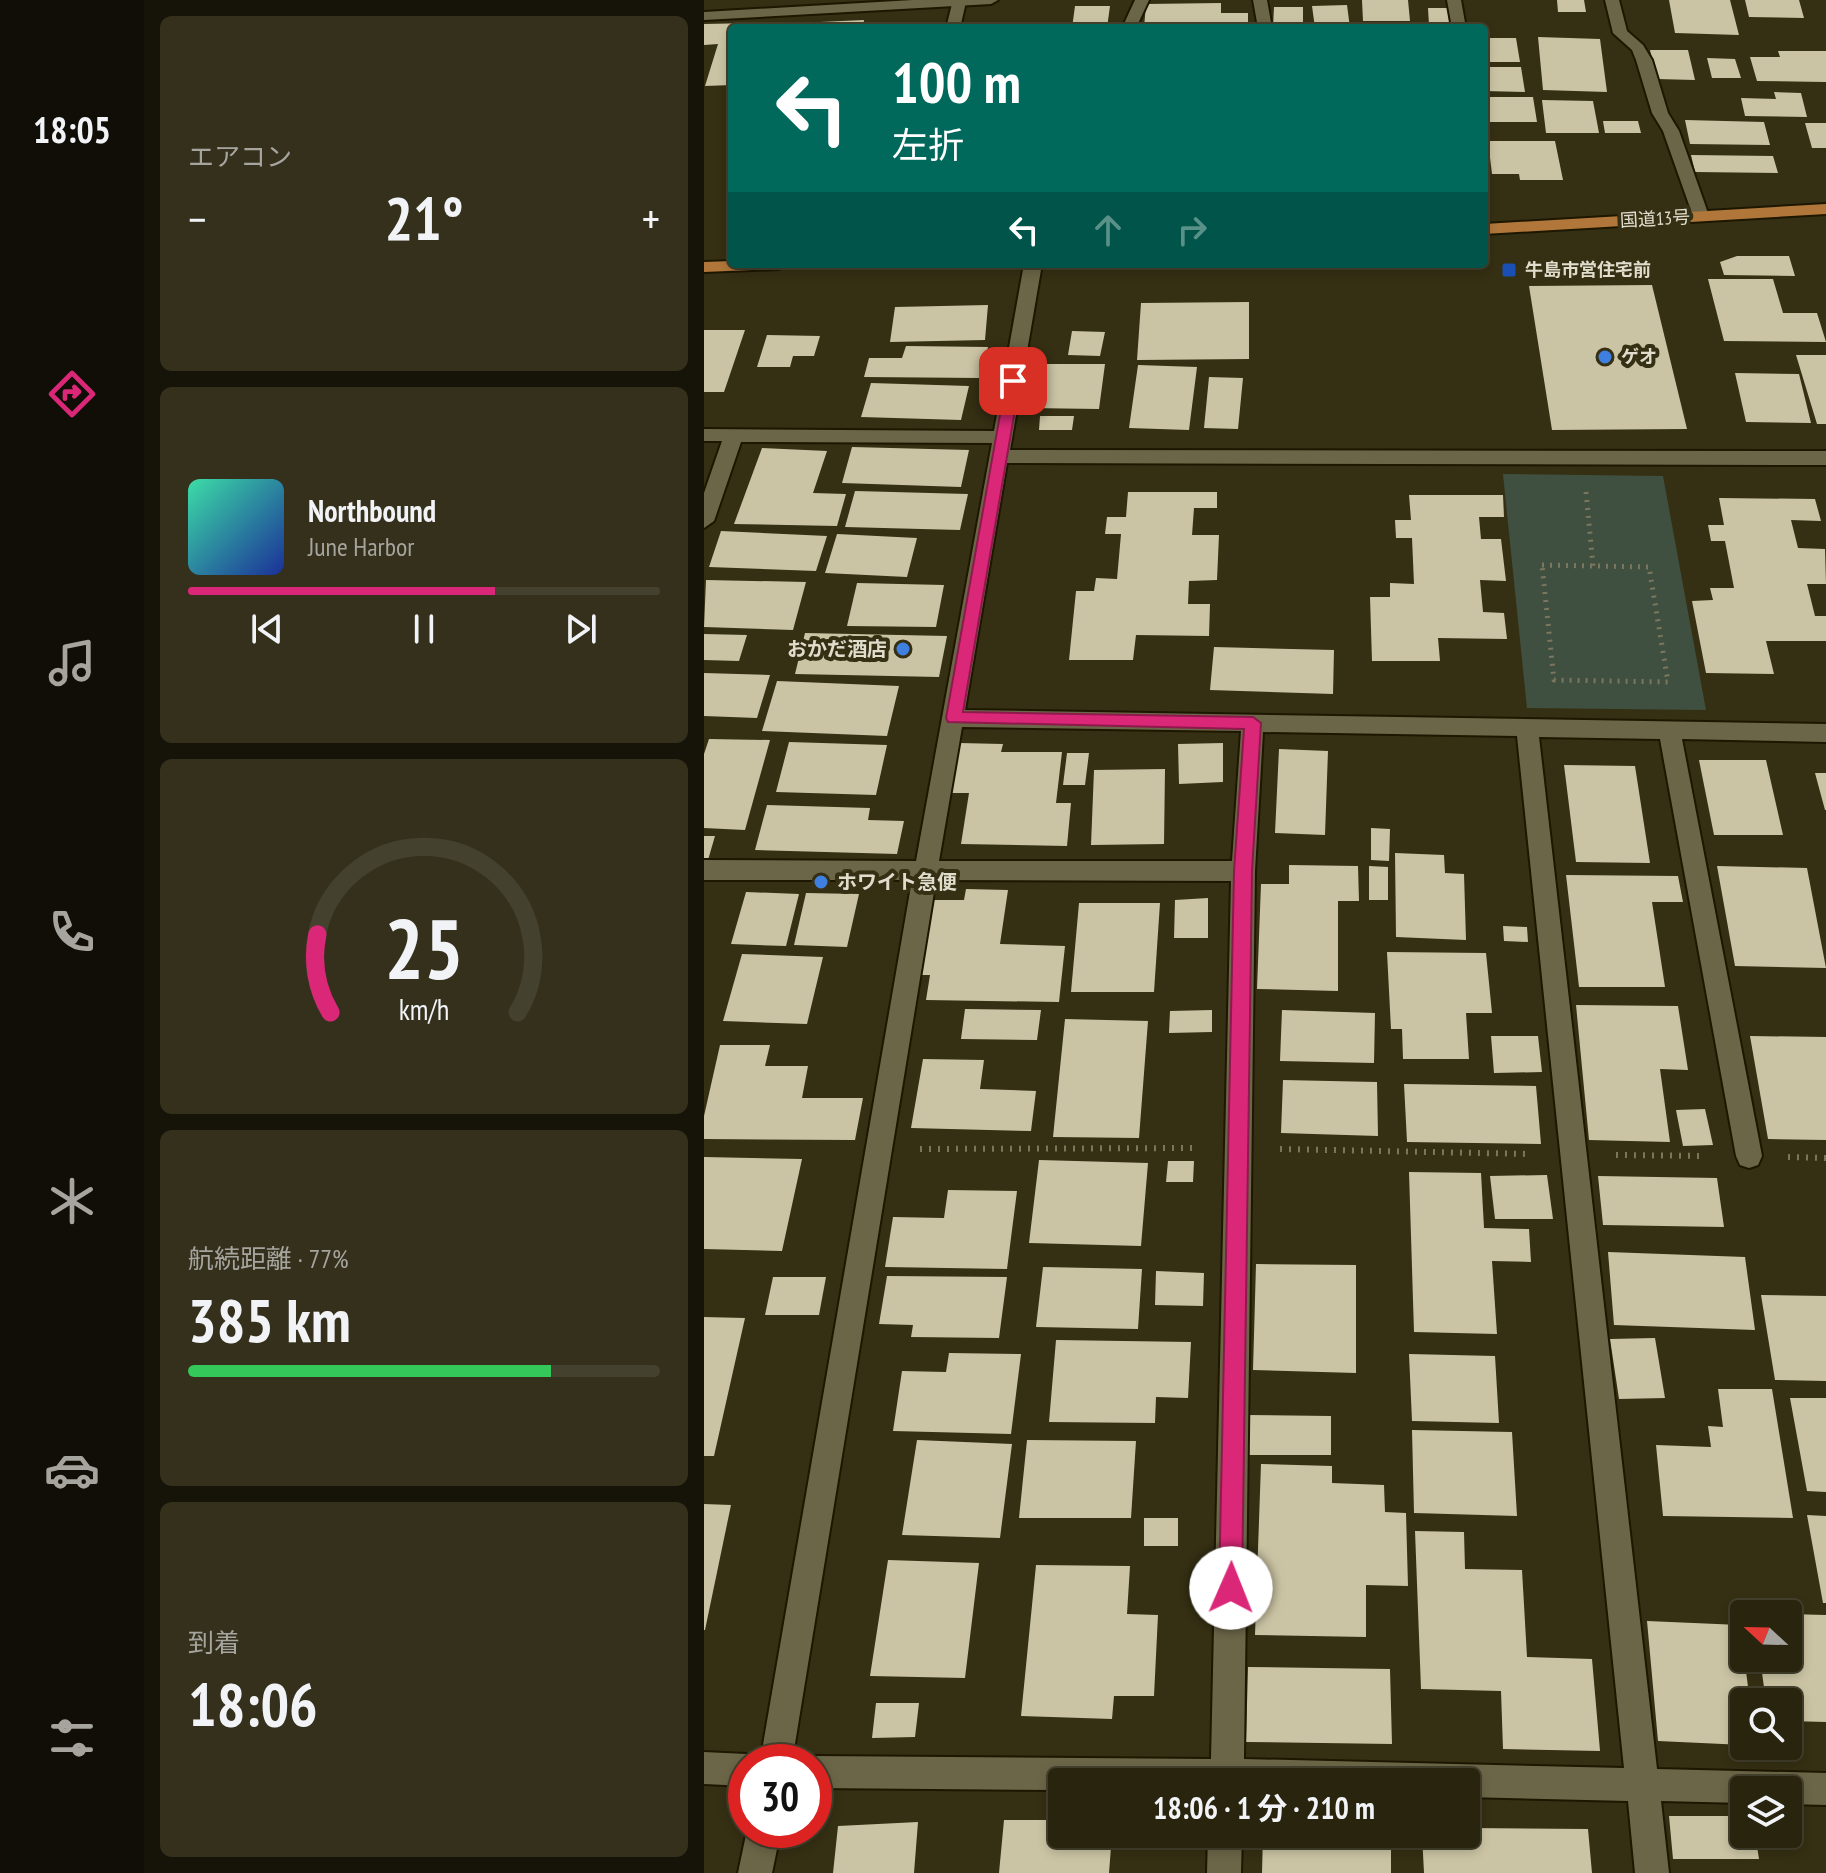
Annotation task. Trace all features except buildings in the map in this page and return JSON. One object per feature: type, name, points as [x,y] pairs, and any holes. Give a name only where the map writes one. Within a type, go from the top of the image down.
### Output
[{"type":"highway","name":"国道13号","points":[[1488,229],[1826,209]]},
{"type":"highway","points":[[704,267],[728,266]]},
{"type":"street","points":[[704,16],[991,0]]},
{"type":"street","points":[[1131,24],[1142,0]]},
{"type":"street","points":[[1260,0],[1264,24]]},
{"type":"street","points":[[1454,0],[1458,24]]},
{"type":"street","points":[[1612,0],[1620,33],[1638,48],[1644,60],[1660,113],[1671,131],[1701,216]]},
{"type":"street","points":[[954,24],[959,2]]},
{"type":"street","points":[[779,1744],[926,868],[1032,268]]},
{"type":"street","points":[[704,435],[1001,447],[1583,458],[1826,458]]},
{"type":"street","points":[[704,521],[734,435]]},
{"type":"street","points":[[954,718],[1826,733]]},
{"type":"street","points":[[1227,1768],[1243,871],[1253,723]]},
{"type":"street","points":[[1527,728],[1652,1873]]},
{"type":"street","points":[[1670,731],[1749,1156]]},
{"type":"street","points":[[704,870],[926,868],[1243,871]]},
{"type":"street","points":[[704,1768],[728,1769]]},
{"type":"street","points":[[832,1772],[1048,1775]]},
{"type":"street","points":[[1480,1782],[1826,1789]]},
{"type":"street","points":[[755,1873],[760,1848]]},
{"type":"street","points":[[1224,1873],[1225,1848]]},
{"type":"path","points":[[1583,458],[1593,566]]},
{"type":"path","points":[[1542,565],[1593,566],[1649,567],[1668,682],[1554,680],[1542,565]]},
{"type":"path","points":[[879,1150],[1238,1148],[1826,1158]]},
{"type":"green space","points":[[1503,474],[1663,476],[1706,710],[1527,708]]},
{"type":"place","name":"牛島市営住宅前","points":[[1509,270]]},
{"type":"place","name":"ゲオ","points":[[1605,357]]},
{"type":"place","name":"おかだ酒店","points":[[903,649]]},
{"type":"place","name":"ホワイト急便","points":[[821,882]]},
{"type":"route","points":[[1013,381],[954,718],[1253,723],[1243,871],[1231,1588]]}]
